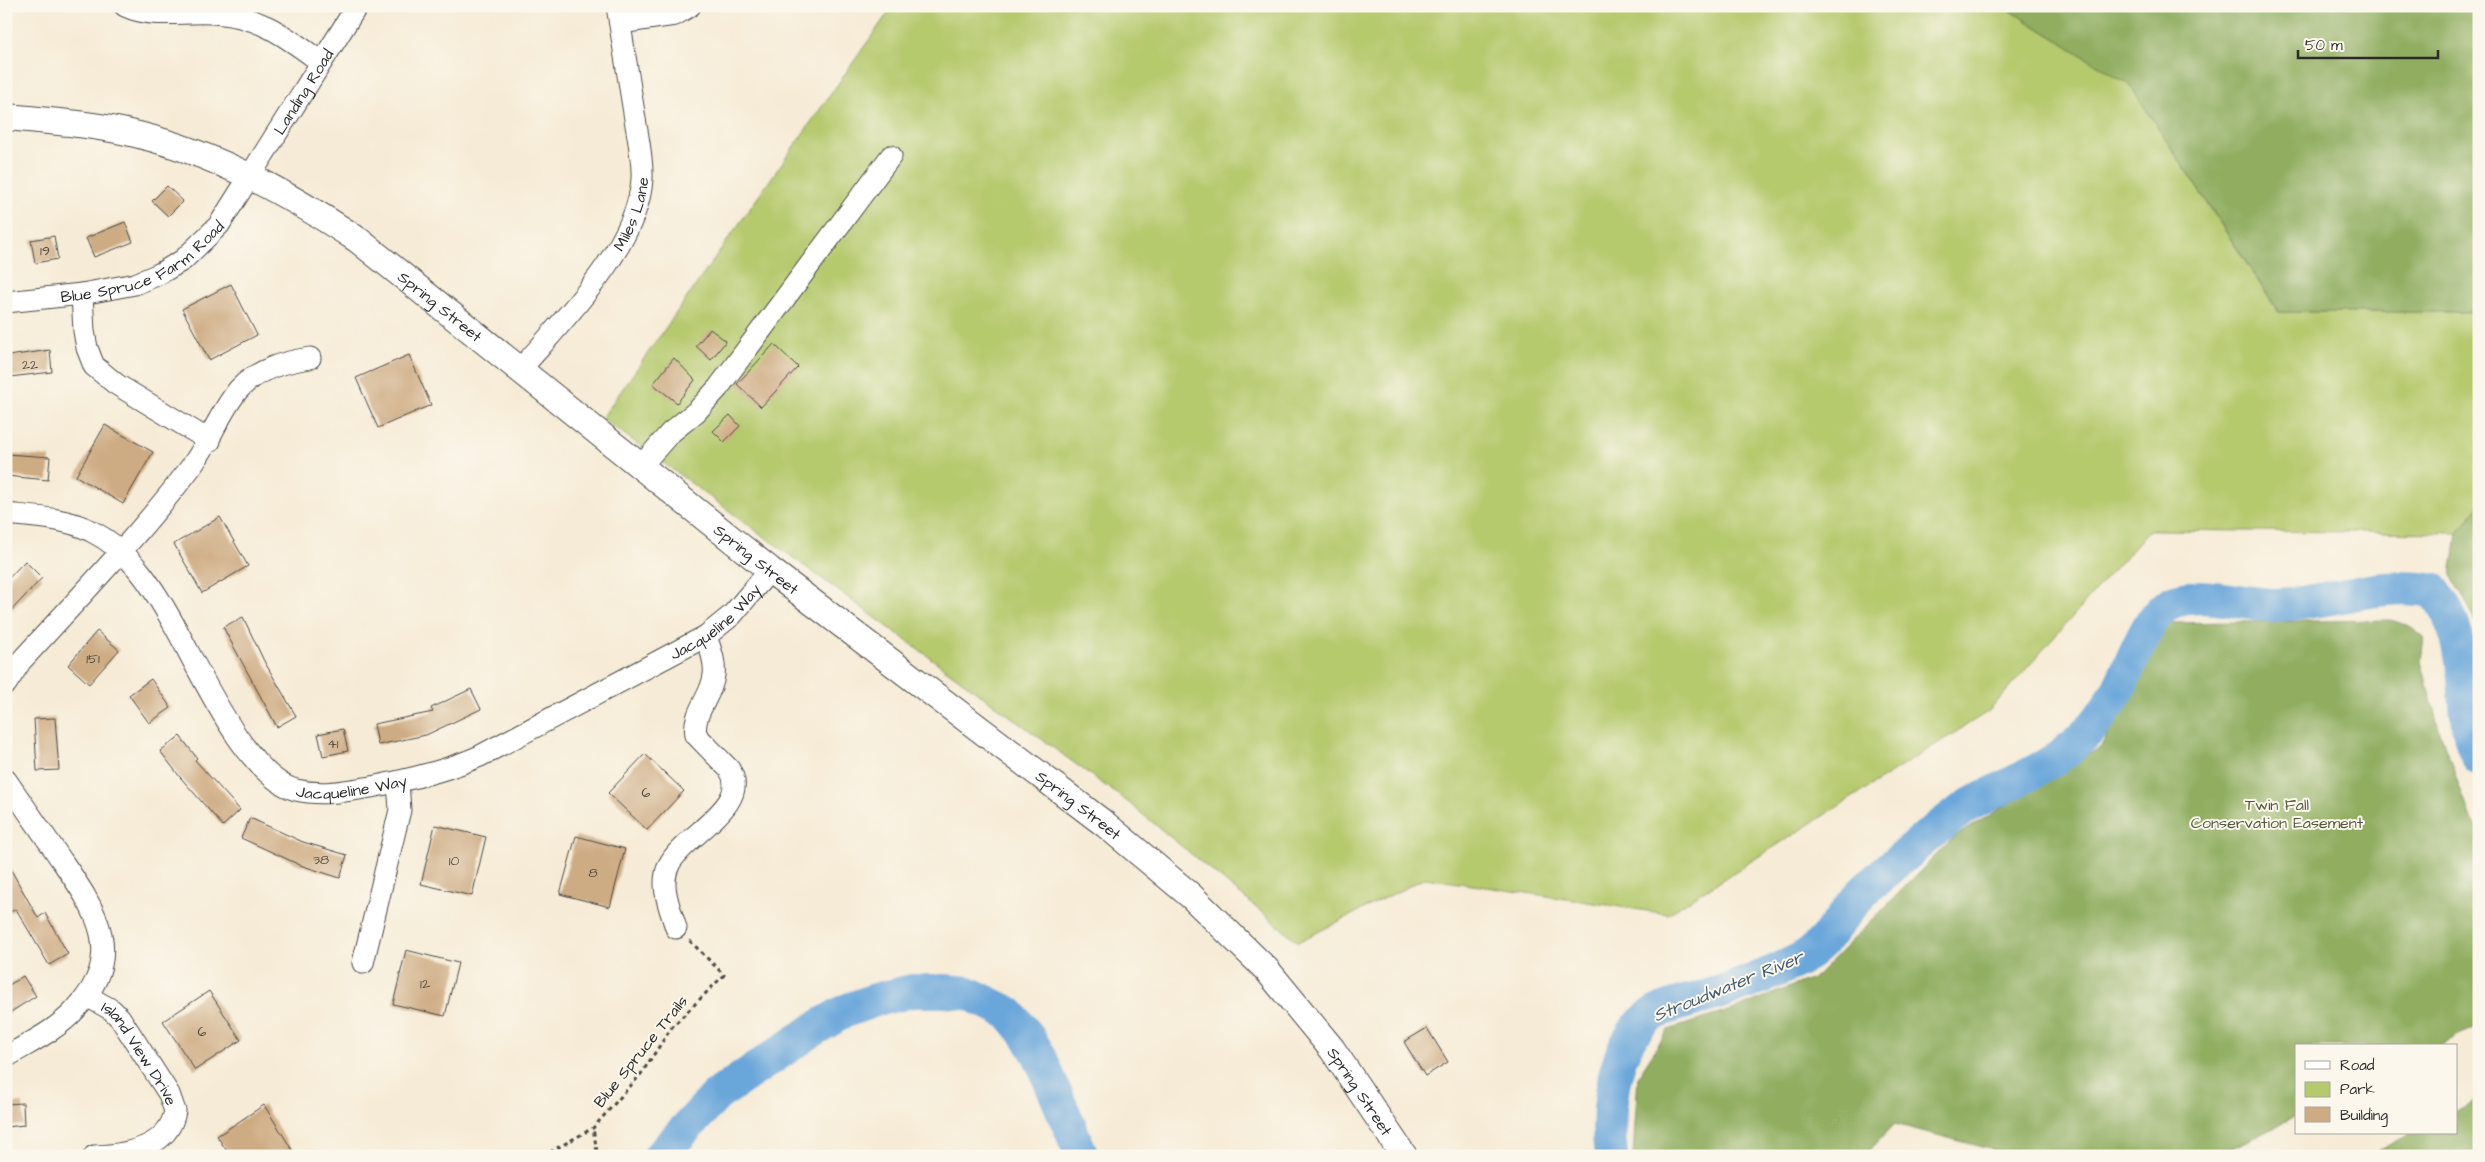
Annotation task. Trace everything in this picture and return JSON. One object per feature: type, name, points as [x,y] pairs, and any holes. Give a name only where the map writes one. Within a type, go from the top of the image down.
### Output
[{"type":"main road","name":"Spring Street","points":[[6,116],[75,124],[138,135],[178,147],[251,176],[310,208],[358,240],[519,371],[770,570],[1106,825],[1191,896],[1267,970],[1332,1049],[1404,1156]]},
{"type":"street","points":[[125,6],[155,14],[212,13],[258,21],[321,62]]},
{"type":"street","name":"Landing Road","points":[[251,176],[357,6]]},
{"type":"street","name":"Miles Lane","points":[[519,371],[578,303],[615,251],[631,222],[639,201],[642,166],[618,15],[675,15],[690,6]]},
{"type":"street","points":[[640,467],[670,433],[697,411],[718,388],[891,156]]},
{"type":"street","name":"Blue Spruce Farm Road","points":[[6,302],[82,294],[135,284],[159,274],[183,260],[219,224],[251,176]]},
{"type":"street","points":[[82,294],[84,331],[87,348],[94,366],[116,384],[210,441]]},
{"type":"street","points":[[6,684],[21,661],[120,552],[192,466],[210,441],[230,401],[251,379],[279,363],[310,358]]},
{"type":"street","name":"Jacqueline Way","points":[[6,514],[48,519],[90,530],[138,567],[156,592],[237,737],[254,761],[267,773],[294,790],[311,793],[330,794],[398,782],[449,768],[480,756],[706,636],[732,615],[770,570]]},
{"type":"street","points":[[676,928],[665,886],[669,864],[729,802],[735,784],[734,775],[729,768],[701,743],[696,735],[694,726],[714,675],[712,655],[706,636]]},
{"type":"street","points":[[6,780],[91,903],[97,917],[102,938],[101,967],[87,996],[59,1024],[6,1057]]},
{"type":"street","points":[[364,963],[400,810],[398,782]]},
{"type":"street","name":"Island View Drive","points":[[87,996],[112,1010],[120,1018],[170,1094],[175,1111],[166,1132],[148,1146],[126,1153],[94,1156]]},
{"type":"path","name":"Blue Spruce Trails","points":[[543,1156],[593,1128],[641,1074],[672,1027],[724,975],[676,928]]},
{"type":"path","name":"Blue Spruce Trails","points":[[591,1156],[597,1152],[593,1128]]},
{"type":"green space","points":[[893,6],[2003,6],[2130,85],[2278,312],[2479,312],[2479,506],[2457,533],[2149,530],[1989,711],[1668,914],[1425,878],[1298,942],[1129,803],[602,418]]},
{"type":"green space","points":[[2003,6],[2479,6],[2479,312],[2279,312],[2130,85]]},
{"type":"green space","points":[[2479,506],[2479,636],[2472,613],[2451,576],[2457,533]]},
{"type":"green space","name":"Twin Fall Conservation Easement","points":[[2390,620],[2411,626],[2424,639],[2421,660],[2439,730],[2472,821],[2479,829],[2479,1025],[2441,1044],[2295,1044],[2295,1116],[2216,1156],[2017,1156],[1895,1124],[1864,1156],[1633,1156],[1638,1076],[1668,1030],[1735,1009],[1817,976],[1954,837],[2101,747],[2167,623]]},
{"type":"green space","points":[[2479,1098],[2479,1156],[2367,1156],[2409,1134],[2458,1134],[2458,1109]]},
{"type":"building","points":[[167,186],[183,201],[168,216],[152,201]]},
{"type":"building","points":[[125,222],[133,242],[94,257],[86,238]]},
{"type":"building","points":[[54,236],[58,259],[35,263],[31,240]]},
{"type":"building","points":[[231,284],[257,335],[209,360],[182,309]]},
{"type":"building","points":[[710,329],[726,341],[711,360],[696,346]]},
{"type":"building","points":[[774,344],[798,367],[761,407],[737,384]]},
{"type":"building","points":[[50,350],[52,372],[10,377],[8,356]]},
{"type":"building","points":[[409,355],[431,405],[378,428],[356,378]]},
{"type":"building","points":[[674,358],[695,380],[677,403],[653,384]]},
{"type":"building","points":[[730,415],[740,426],[724,442],[713,431]]},
{"type":"building","points":[[105,425],[153,452],[123,504],[76,476]]},
{"type":"building","points":[[6,454],[50,457],[48,480],[6,476]]},
{"type":"building","points":[[220,517],[248,566],[202,593],[174,544]]},
{"type":"building","points":[[25,561],[42,578],[6,616],[6,581]]},
{"type":"building","points":[[243,617],[264,661],[296,716],[277,727],[223,627]]},
{"type":"building","points":[[97,631],[119,650],[89,684],[68,665]]},
{"type":"building","points":[[151,679],[171,708],[149,723],[129,695]]},
{"type":"building","points":[[471,689],[481,709],[426,735],[378,745],[374,724],[433,712],[431,708]]},
{"type":"building","points":[[55,718],[59,770],[37,771],[34,719]]},
{"type":"building","points":[[343,729],[348,751],[323,756],[318,734]]},
{"type":"building","points":[[180,736],[197,758],[195,760],[240,810],[223,826],[160,751]]},
{"type":"building","points":[[645,754],[684,791],[647,830],[608,793]]},
{"type":"building","points":[[250,818],[303,842],[347,855],[340,878],[300,865],[241,838]]},
{"type":"building","points":[[435,825],[486,837],[472,896],[421,884]]},
{"type":"building","points":[[576,836],[625,849],[610,907],[560,894]]},
{"type":"building","points":[[6,861],[38,918],[45,913],[68,954],[49,965],[16,909],[6,914]]},
{"type":"building","points":[[406,950],[458,963],[445,1016],[393,1004]]},
{"type":"building","points":[[23,976],[36,996],[6,1015],[6,987]]},
{"type":"building","points":[[209,991],[241,1040],[195,1070],[163,1021]]},
{"type":"building","points":[[1427,1028],[1448,1062],[1425,1076],[1404,1042]]},
{"type":"building","points":[[23,1103],[24,1125],[6,1127],[6,1104]]},
{"type":"building","points":[[264,1105],[296,1156],[230,1156],[217,1136]]},
{"type":"waterway","name":"Stroudwater River","points":[[1611,1156],[1610,1107],[1616,1072],[1628,1041],[1644,1021],[1661,1010],[1756,979],[1809,954],[1826,938],[1863,892],[1935,830],[1969,805],[2034,772],[2067,751],[2089,731],[2107,709],[2147,630],[2162,609],[2171,603],[2194,597],[2208,597],[2275,605],[2295,604],[2394,588],[2434,591],[2448,614],[2457,639],[2463,665],[2468,726],[2479,759]]},
{"type":"waterway","name":"Stroudwater River","points":[[660,1156],[717,1095],[813,1030],[845,1011],[875,1000],[912,991],[968,993],[1009,1013],[1027,1035],[1039,1055],[1082,1156]]}]
